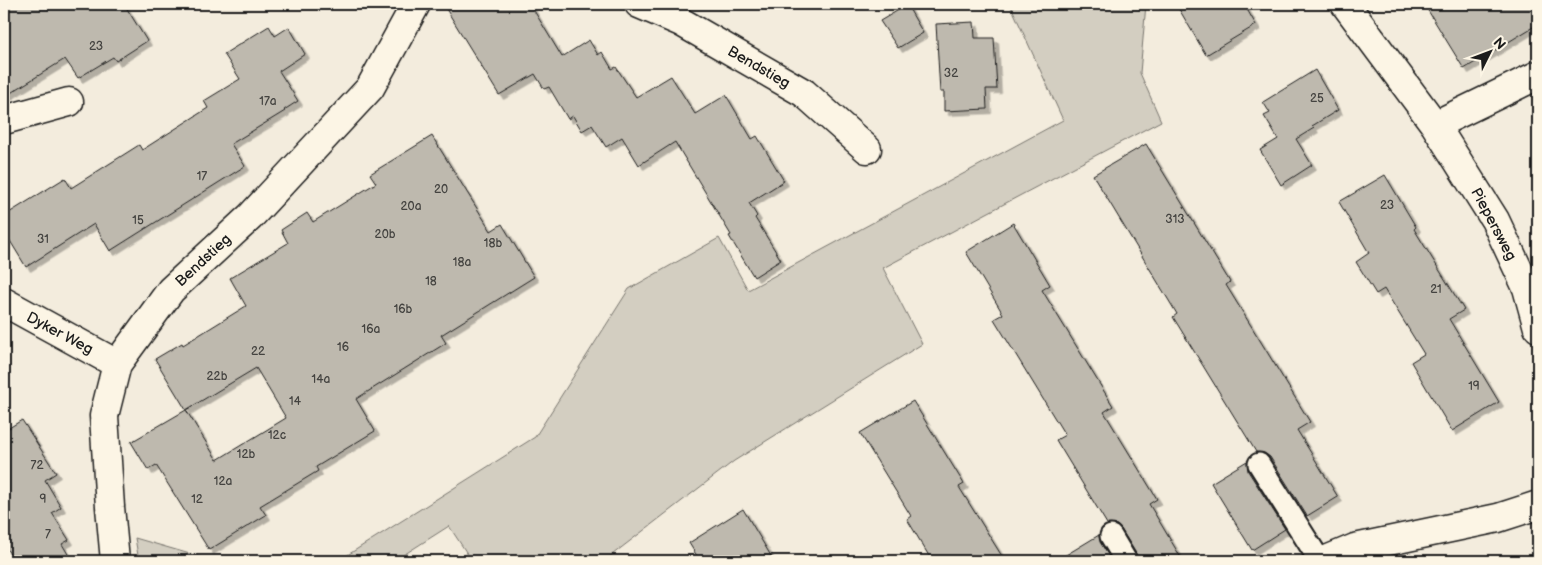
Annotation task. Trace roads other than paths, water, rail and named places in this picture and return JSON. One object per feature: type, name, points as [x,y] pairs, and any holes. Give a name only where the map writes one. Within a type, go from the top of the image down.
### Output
[{"type":"street","name":"Bendstieg","points":[[115,561],[104,416],[117,364],[171,290],[250,217],[370,88],[416,4]]},
{"type":"street","name":"Bendstieg","points":[[638,4],[682,22],[804,93],[868,149]]},
{"type":"street","name":"Piepersweg","points":[[1345,4],[1435,125],[1495,220],[1527,288],[1538,328]]},
{"type":"street","points":[[1435,125],[1538,75]]},
{"type":"street","points":[[4,120],[69,102]]},
{"type":"street","name":"Dyker Weg","points":[[4,302],[117,364]]},
{"type":"street","points":[[1324,561],[1355,548],[1498,518],[1538,505]]},
{"type":"lane","points":[[1259,464],[1320,561]]},
{"type":"lane","points":[[1111,536],[1126,561]]}]
